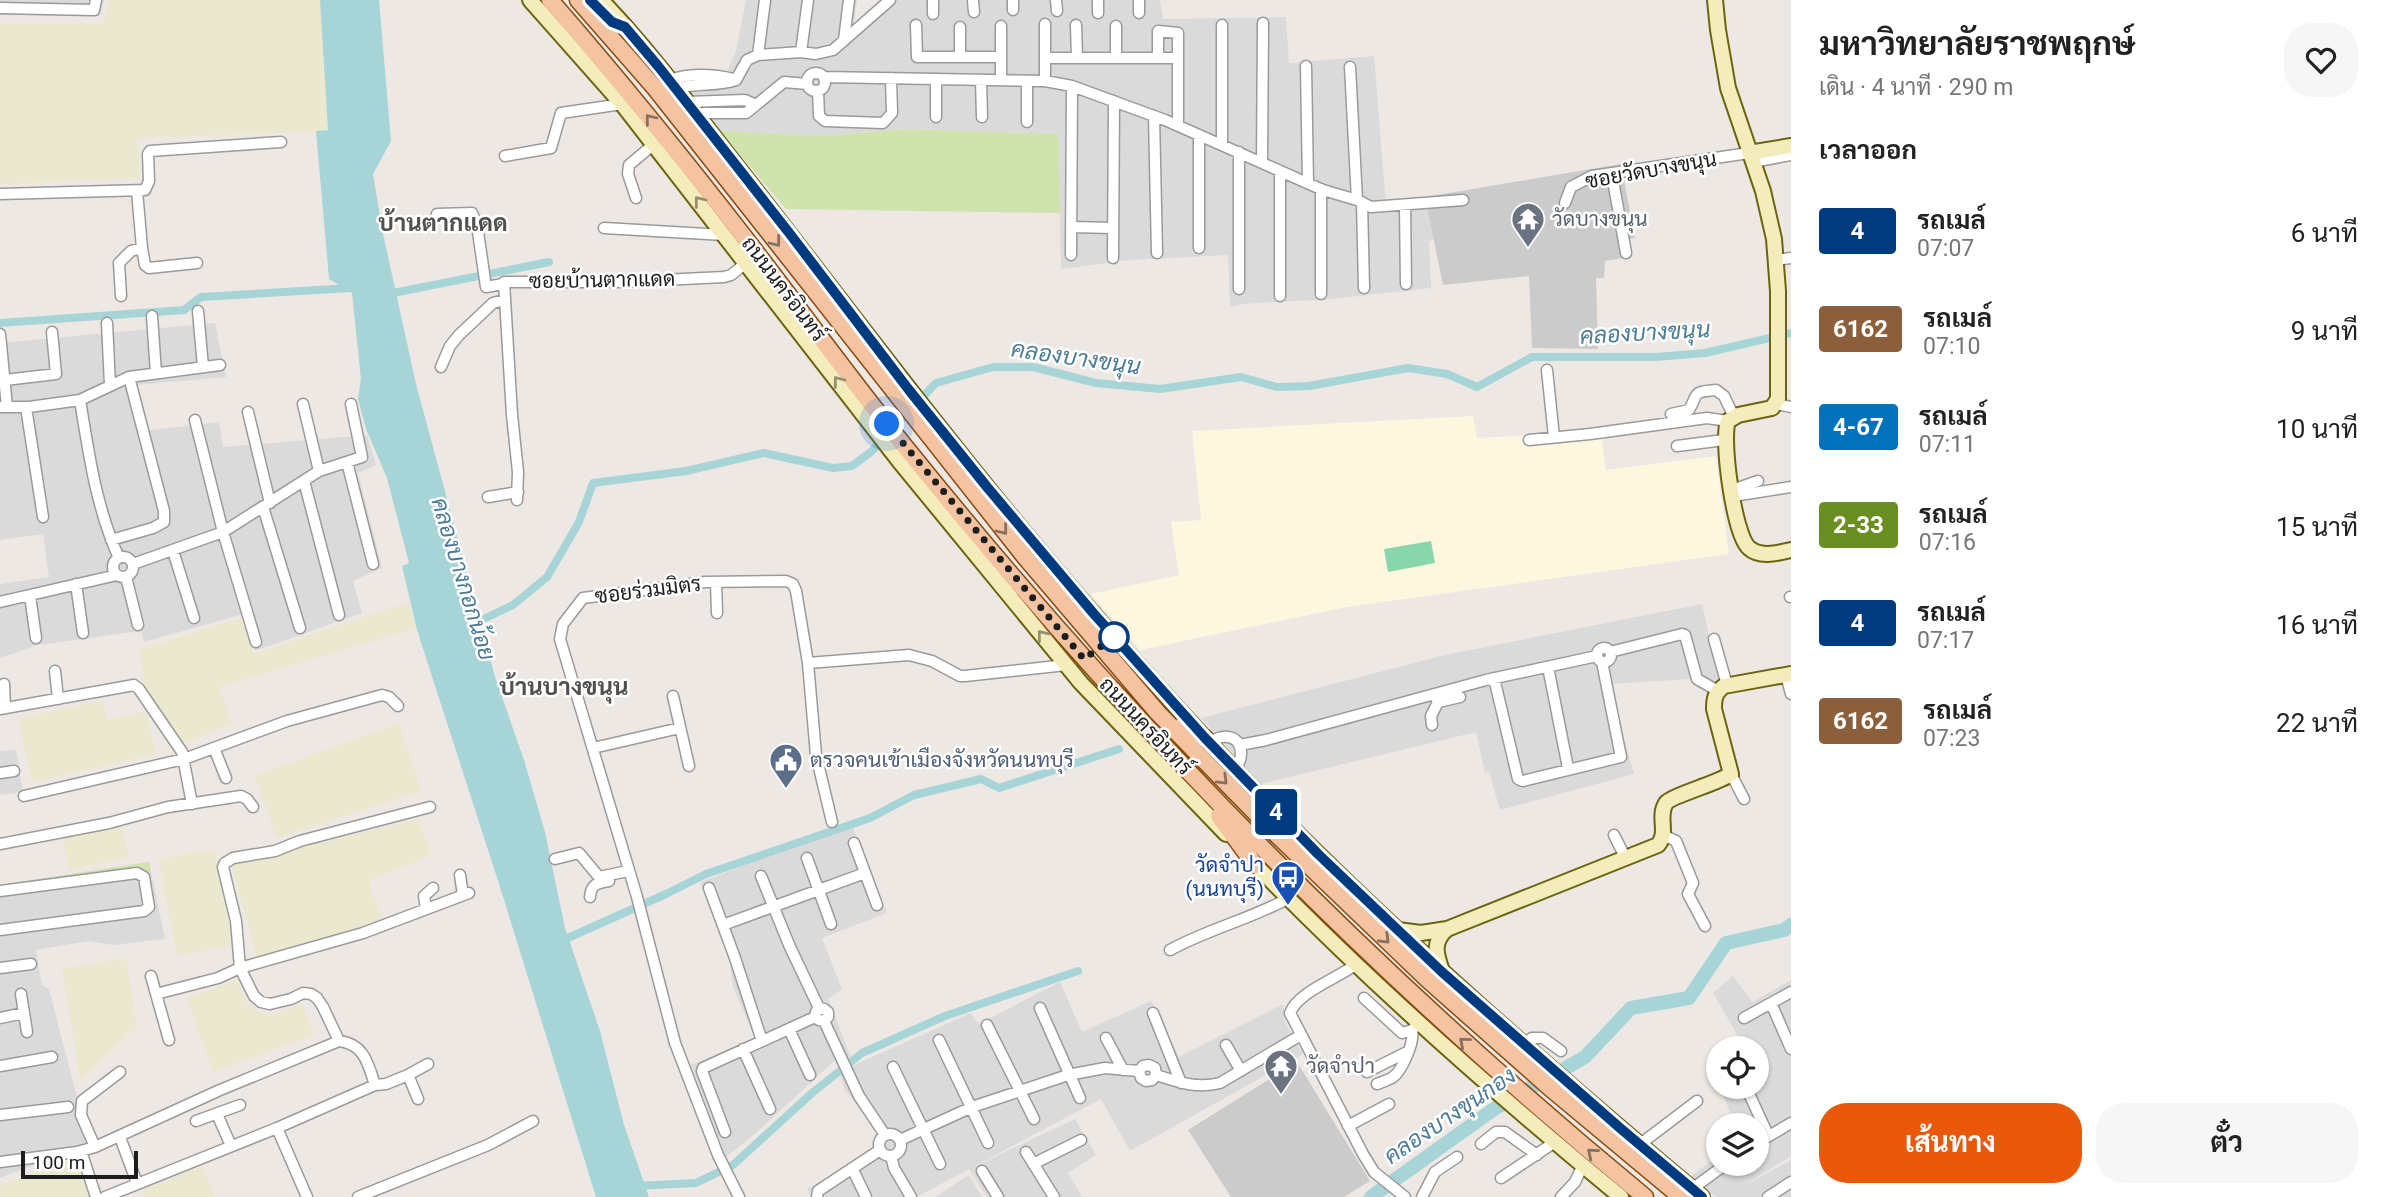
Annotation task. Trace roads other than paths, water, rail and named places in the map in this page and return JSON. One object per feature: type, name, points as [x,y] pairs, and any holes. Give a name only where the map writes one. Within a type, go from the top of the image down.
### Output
[{"type":"main road","name":"ถนนนครอินทร์","points":[[530,0],[622,104],[1081,683],[1415,1027],[1621,1197]]},
{"type":"main road","points":[[539,0],[572,24]]},
{"type":"main road","name":"ถนนนครอินทร์","points":[[550,0],[634,98],[735,225],[883,430]]},
{"type":"main road","name":"ถนนนครอินทร์","points":[[578,0],[655,88],[909,400]]},
{"type":"main road","points":[[590,0],[612,22],[625,27]]},
{"type":"main road","points":[[1715,0],[1728,88],[1784,259],[1784,291],[1778,322],[1779,394],[1784,406],[1731,419],[1724,440],[1740,534],[1754,551],[1768,554],[1791,550]]},
{"type":"main road","name":"ถนนนครอินทร์","points":[[607,3],[691,108],[1025,557],[1158,713],[1278,836],[1427,979],[1549,1087],[1692,1194]]},
{"type":"main road","points":[[1751,157],[1791,146]]},
{"type":"main road","name":"ถนนนครอินทร์","points":[[919,413],[1235,770],[1442,972],[1692,1194]]},
{"type":"main road","name":"ถนนนครอินทร์","points":[[894,444],[1082,656],[1267,854],[1414,997],[1530,1101],[1645,1197]]},
{"type":"main road","points":[[1398,930],[1420,933],[1447,929],[1658,845],[1663,835],[1662,816],[1667,803],[1674,797],[1701,789],[1731,774],[1714,709],[1715,695],[1722,688],[1788,675]]},
{"type":"main road","points":[[1158,713],[1166,715],[1194,737],[1207,741]]},
{"type":"main road","points":[[1187,771],[1255,865]]},
{"type":"main road","points":[[1442,972],[1436,946],[1439,935],[1447,929]]},
{"type":"street","points":[[0,8],[93,9],[96,0]]},
{"type":"street","points":[[758,55],[765,0]]},
{"type":"street","points":[[801,52],[807,0]]},
{"type":"street","points":[[844,40],[849,0]]},
{"type":"street","points":[[673,85],[681,76],[715,75],[736,80],[747,60],[758,55],[801,52],[816,54],[833,50],[890,0]]},
{"type":"street","points":[[933,0],[933,14]]},
{"type":"street","points":[[973,0],[974,12]]},
{"type":"street","points":[[1056,0],[1057,11]]},
{"type":"street","points":[[1098,0],[1098,13]]},
{"type":"street","points":[[1139,0],[1139,13]]},
{"type":"street","points":[[1262,163],[1263,23]]},
{"type":"street","points":[[1045,24],[1045,81]]},
{"type":"street","points":[[916,25],[917,57],[1001,57]]},
{"type":"street","points":[[1076,25],[1077,58]]},
{"type":"street","points":[[1222,25],[1222,145]]},
{"type":"street","points":[[1001,26],[1001,80]]},
{"type":"street","points":[[1116,26],[1116,58]]},
{"type":"street","points":[[960,27],[960,57]]},
{"type":"street","points":[[1158,58],[1158,32],[1178,33],[1178,125]]},
{"type":"street","points":[[1045,58],[1178,58]]},
{"type":"street","points":[[1306,66],[1308,183]]},
{"type":"street","points":[[1350,67],[1364,288]]},
{"type":"street","points":[[818,91],[810,89],[807,84],[809,76],[814,73],[820,73],[824,77],[1045,81],[1072,86],[1178,125],[1308,183],[1371,207],[1463,200]]},
{"type":"street","points":[[818,91],[824,86],[824,77]]},
{"type":"street","points":[[818,91],[819,116],[825,121],[883,122],[892,113],[891,78]]},
{"type":"street","points":[[936,79],[936,117]]},
{"type":"street","points":[[981,80],[982,117]]},
{"type":"street","points":[[1027,80],[1027,122]]},
{"type":"street","points":[[691,108],[745,100],[756,105],[785,82],[807,84]]},
{"type":"street","points":[[1071,255],[1072,86]]},
{"type":"street","points":[[1113,258],[1114,101]]},
{"type":"street","points":[[506,156],[549,150],[555,143],[561,113],[622,104]]},
{"type":"street","points":[[1154,116],[1157,253]]},
{"type":"street","points":[[1199,135],[1199,248]]},
{"type":"street","points":[[0,194],[145,190],[148,186],[150,151],[281,142]]},
{"type":"street","points":[[636,198],[628,174],[629,165],[654,144]]},
{"type":"street","points":[[1239,152],[1239,289]]},
{"type":"street","name":"ซอยวัดบางขนุน","points":[[1565,203],[1568,192],[1576,183],[1592,176],[1751,157],[1791,155]]},
{"type":"street","points":[[1280,171],[1280,296]]},
{"type":"street","points":[[1612,175],[1626,253]]},
{"type":"street","points":[[1321,188],[1321,294]]},
{"type":"street","points":[[138,191],[145,265],[149,268],[197,263]]},
{"type":"street","points":[[1405,206],[1406,284]]},
{"type":"street","points":[[437,214],[472,213],[477,225],[486,286],[503,284]]},
{"type":"street","points":[[1071,227],[1113,228]]},
{"type":"street","points":[[604,228],[725,235]]},
{"type":"street","points":[[121,296],[119,263],[131,251],[142,248]]},
{"type":"street","name":"ซอยบ้านตากแดด","points":[[488,497],[518,496],[503,284],[507,280],[621,282],[724,277],[731,275],[746,262]]},
{"type":"street","points":[[441,367],[450,346],[459,335],[493,303],[504,300]]},
{"type":"street","points":[[198,311],[203,367]]},
{"type":"street","points":[[152,316],[156,373]]},
{"type":"street","points":[[107,323],[110,385]]},
{"type":"street","points":[[5,380],[56,374],[52,332]]},
{"type":"street","points":[[0,334],[5,380],[4,407],[80,400],[129,377],[220,365]]},
{"type":"street","points":[[1546,370],[1554,437]]},
{"type":"street","points":[[111,540],[153,528],[164,522],[164,511],[129,377]]},
{"type":"street","points":[[1529,440],[1707,418],[1731,419],[1724,396],[1716,390],[1698,393],[1693,397],[1689,410],[1671,414]]},
{"type":"street","points":[[80,400],[96,494],[119,558]]},
{"type":"street","points":[[303,404],[319,471]]},
{"type":"street","points":[[133,564],[223,532],[319,471],[362,457],[351,404]]},
{"type":"street","points":[[26,407],[43,517]]},
{"type":"street","points":[[248,412],[266,505],[300,628]]},
{"type":"street","points":[[195,420],[223,532],[256,642]]},
{"type":"street","points":[[1677,446],[1724,440]]},
{"type":"street","points":[[347,462],[373,564]]},
{"type":"street","points":[[304,481],[339,615]]},
{"type":"street","points":[[1732,493],[1758,481]]},
{"type":"street","points":[[1732,493],[1791,487]]},
{"type":"street","points":[[173,551],[194,618]]},
{"type":"street","points":[[133,564],[125,557],[119,558],[113,566],[121,576],[138,625]]},
{"type":"street","points":[[0,602],[121,576],[131,573],[133,564]]},
{"type":"street","points":[[716,582],[718,613]]},
{"type":"street","name":"ซอยร่วมมิตร","points":[[739,1197],[718,1155],[675,1043],[637,897],[560,639],[563,624],[579,600],[716,582],[786,582],[793,584],[796,591],[808,663]]},
{"type":"street","points":[[76,584],[83,633]]},
{"type":"street","points":[[30,596],[36,638]]},
{"type":"street","points":[[1494,678],[1518,779],[1523,781],[1568,768],[1618,760],[1621,757],[1598,652],[1603,648],[1610,652],[1685,635],[1697,679],[1722,688],[1714,639]]},
{"type":"street","points":[[832,821],[816,755],[808,663],[909,655],[932,661],[960,676],[1066,665]]},
{"type":"street","points":[[1240,745],[1436,698],[1494,678],[1600,659]]},
{"type":"street","points":[[1548,667],[1568,768]]},
{"type":"street","points":[[55,671],[58,699]]},
{"type":"street","points":[[1788,675],[1791,694]]},
{"type":"street","points":[[4,684],[2,709],[134,685],[182,752],[192,804]]},
{"type":"street","points":[[24,796],[184,759],[287,721],[382,695],[397,706]]},
{"type":"street","points":[[673,696],[689,766]]},
{"type":"street","points":[[1436,698],[1460,696]]},
{"type":"street","points":[[1432,725],[1431,716],[1436,698]]},
{"type":"street","points":[[593,748],[680,728]]},
{"type":"street","points":[[1207,741],[1230,737],[1240,745],[1242,758],[1235,770]]},
{"type":"street","points":[[214,748],[226,778]]},
{"type":"street","points":[[0,773],[14,771]]},
{"type":"street","points":[[1731,774],[1744,799]]},
{"type":"street","points":[[0,844],[168,807],[241,796],[253,807]]},
{"type":"street","points":[[339,1041],[317,998],[303,993],[279,1003],[265,1004],[254,996],[240,968],[236,921],[223,871],[225,863],[233,858],[275,851],[300,841],[430,807]]},
{"type":"street","points":[[1614,835],[1626,859]]},
{"type":"street","points":[[1663,835],[1676,841],[1693,883],[1689,898],[1705,926]]},
{"type":"street","points":[[854,843],[877,905]]},
{"type":"street","points":[[555,859],[579,853],[599,877],[629,874]]},
{"type":"street","points":[[807,858],[831,925]]},
{"type":"street","points":[[0,891],[138,873],[144,877],[149,905],[144,911],[0,930]]},
{"type":"street","points":[[723,925],[865,873]]},
{"type":"street","points":[[590,897],[593,885],[629,874]]},
{"type":"street","points":[[156,994],[218,978],[240,968],[363,933],[466,894],[460,875]]},
{"type":"street","points":[[761,876],[836,1051],[852,1083],[885,1135]]},
{"type":"street","points":[[426,909],[424,897],[433,888]]},
{"type":"street","points":[[709,888],[762,1041]]},
{"type":"street","points":[[1170,950],[1191,938],[1265,911],[1289,898]]},
{"type":"street","points":[[0,968],[31,964]]},
{"type":"street","points":[[1355,965],[1294,1003],[1290,1013],[1374,1171],[1403,1194]]},
{"type":"street","points":[[151,976],[169,1040]]},
{"type":"street","points":[[1744,1018],[1791,992]]},
{"type":"street","points":[[21,994],[27,1032]]},
{"type":"street","points":[[1364,998],[1402,1033],[1415,1027]]},
{"type":"street","points":[[1771,1003],[1791,1049]]},
{"type":"street","points":[[1040,1007],[1080,1098]]},
{"type":"street","points":[[0,1018],[24,1013]]},
{"type":"street","points":[[1153,1013],[1181,1083]]},
{"type":"street","points":[[725,1132],[702,1071],[705,1067],[820,1015]]},
{"type":"street","points":[[987,1024],[1034,1119]]},
{"type":"street","points":[[1377,1084],[1392,1078],[1403,1066],[1415,1027]]},
{"type":"street","points":[[789,1029],[810,1075]]},
{"type":"street","points":[[900,1140],[1020,1090],[1068,1075],[1105,1068],[1139,1072],[1141,1078],[1146,1081],[1152,1080],[1156,1075],[1206,1087],[1220,1083],[1301,1035]]},
{"type":"street","points":[[1106,1038],[1123,1070]]},
{"type":"street","points":[[1523,1044],[1532,1038],[1543,1038],[1561,1052]]},
{"type":"street","points":[[939,1040],[988,1143]]},
{"type":"street","points":[[0,1162],[95,1147],[220,1090],[339,1041],[351,1042],[359,1049],[375,1085]]},
{"type":"street","points":[[1226,1045],[1241,1070]]},
{"type":"street","points":[[744,1049],[770,1109]]},
{"type":"street","points":[[1367,1072],[1407,1052]]},
{"type":"street","points":[[0,1066],[52,1057]]},
{"type":"street","points":[[105,1197],[277,1128],[375,1085],[386,1084],[408,1075],[428,1064]]},
{"type":"street","points":[[893,1067],[940,1164]]},
{"type":"street","points":[[95,1147],[82,1115],[82,1101],[120,1072]]},
{"type":"street","points":[[408,1075],[418,1099]]},
{"type":"street","points":[[1639,1145],[1697,1101]]},
{"type":"street","points":[[1348,1126],[1389,1104]]},
{"type":"street","points":[[196,1121],[240,1105]]},
{"type":"street","points":[[0,1115],[68,1107]]},
{"type":"street","points":[[217,1114],[231,1146]]},
{"type":"street","points":[[358,1197],[488,1145],[533,1121]]},
{"type":"street","points":[[1769,1135],[1791,1124]]},
{"type":"street","points":[[277,1128],[307,1197]]},
{"type":"street","points":[[1481,1144],[1496,1132],[1504,1132],[1537,1155]]},
{"type":"street","points":[[880,1150],[880,1142],[885,1135],[894,1134],[900,1140],[901,1148],[891,1156]]},
{"type":"street","points":[[121,1140],[137,1183]]},
{"type":"street","points":[[1033,1164],[1081,1140]]},
{"type":"street","points":[[1501,1178],[1555,1142]]},
{"type":"street","points":[[880,1150],[891,1156],[894,1168],[911,1197]]},
{"type":"street","points":[[817,1197],[818,1191],[880,1150]]},
{"type":"street","points":[[81,1151],[96,1197]]},
{"type":"street","points":[[1026,1152],[1054,1197]]},
{"type":"street","points":[[1422,1197],[1435,1172],[1457,1157]]},
{"type":"street","points":[[1560,1197],[1575,1182],[1583,1165]]},
{"type":"street","points":[[852,1168],[866,1197]]},
{"type":"street","points":[[982,1171],[998,1197]]},
{"type":"street","points":[[1692,1194],[1712,1176]]},
{"type":"street","points":[[1768,1197],[1791,1182]]},
{"type":"water","name":"คลองบางกอกน้อย","points":[[320,0],[379,0],[391,141],[373,174],[383,234],[416,384],[495,677],[524,760],[545,832],[565,928],[600,1031],[624,1125],[649,1197],[596,1197],[417,630],[402,566],[409,563],[387,478],[366,429],[358,399],[361,379],[352,293],[329,279],[316,131],[328,130]]},
{"type":"waterway","points":[[388,294],[549,262]]},
{"type":"waterway","points":[[0,323],[184,310],[201,297],[352,288]]},
{"type":"waterway","name":"คลองบางขนุน","points":[[471,625],[513,605],[547,577],[579,522],[593,483],[686,471],[764,453],[833,468],[852,466],[872,451],[936,383],[993,367],[1033,367],[1096,383],[1160,389],[1241,377],[1277,387],[1309,386],[1408,368],[1447,374],[1477,387],[1532,357],[1656,357],[1705,353],[1791,333]]},
{"type":"waterway","points":[[559,942],[706,874],[870,818],[914,795],[981,779],[999,788],[1119,749]]},
{"type":"waterway","name":"คลองบางขุนกอง","points":[[1371,1197],[1494,1109],[1585,1057],[1631,1008],[1689,998],[1726,943],[1784,930],[1791,925]]},
{"type":"waterway","points":[[635,1186],[696,1183],[733,1165],[812,1093],[862,1053],[945,1016],[1078,971]]},
{"type":"place","name":"วัดบางขนุน","points":[[1528,249]]},
{"type":"place","name":"ตรวจคนเข้าเมืองจังหวัดนนทบุรี","points":[[786,790]]},
{"type":"place","name":"วัดจำปา (นนทบุรี)","points":[[1288,907]]},
{"type":"place","name":"วัดจําปา","points":[[1281,1096]]},
{"type":"district","name":"บ้านตากแดด","points":[[443,223]]},
{"type":"district","name":"บ้านบางขนุน","points":[[564,687]]}]
